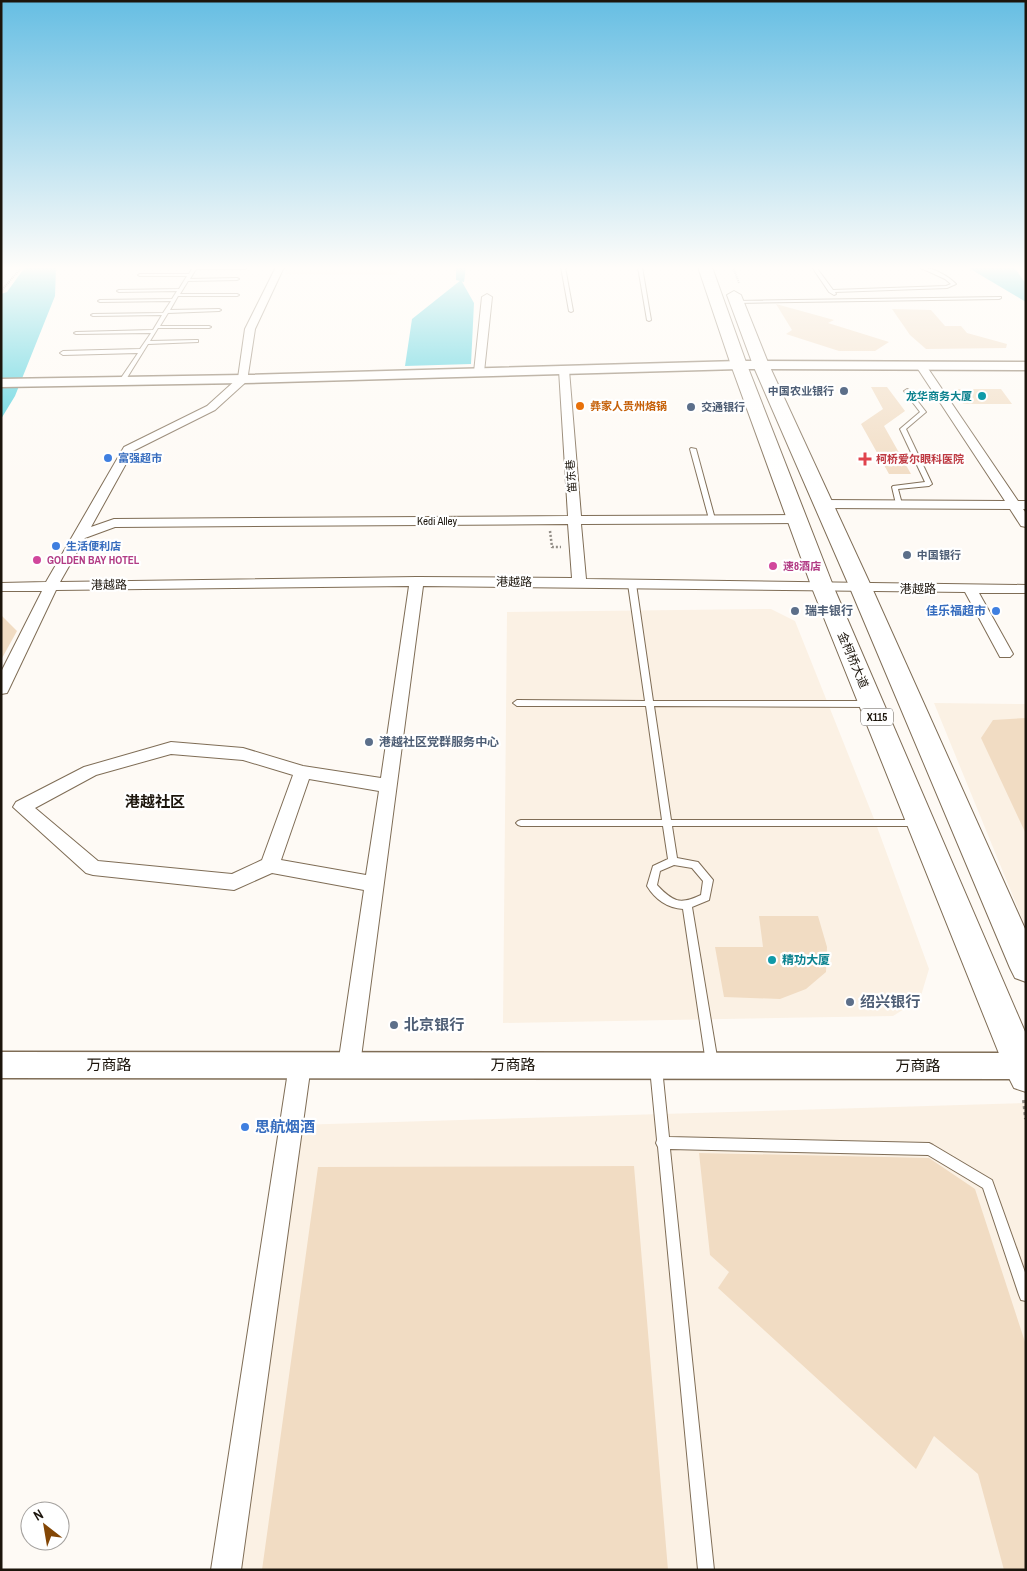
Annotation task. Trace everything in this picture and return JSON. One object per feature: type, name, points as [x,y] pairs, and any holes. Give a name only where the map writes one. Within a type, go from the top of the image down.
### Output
[{"type":"main road","name":"金柯桥大道","points":[[739,340],[823,504],[1026,968]]},
{"type":"main road","name":"金柯桥大道","points":[[745,340],[750,365],[797,519],[823,588],[1024,1069]]},
{"type":"street","points":[[1,689],[51,586],[128,449],[211,408],[243,379],[249,340]]},
{"type":"street","points":[[479,372],[482,340]]},
{"type":"street","points":[[1,383],[243,379],[750,365],[1026,366]]},
{"type":"street","points":[[921,366],[1019,505],[1026,523]]},
{"type":"street","name":"笛东巷","points":[[564,370],[579,583]]},
{"type":"street","points":[[823,504],[1019,505]]},
{"type":"street","name":"Kedi Alley","points":[[80,535],[114,522],[797,519]]},
{"type":"street","points":[[349,1065],[417,581]]},
{"type":"street","name":"港越路","points":[[1,587],[417,581],[823,588],[1026,589]]},
{"type":"street","points":[[970,589],[1005,654]]},
{"type":"street","points":[[374,884],[270,865],[234,882],[93,868],[22,807],[90,771],[170,748],[243,754],[303,772],[388,786]]},
{"type":"street","points":[[270,865],[303,772]]},
{"type":"street","name":"万商路","points":[[1,1065],[712,1066],[1024,1069]]},
{"type":"street","points":[[226,1570],[300,1065]]},
{"type":"lane","points":[[122,381],[148,340]]},
{"type":"lane","points":[[146,343],[196,342]]},
{"type":"lane","points":[[63,353],[140,351]]},
{"type":"lane","points":[[899,504],[895,487],[930,484],[903,429],[923,412],[907,391]]},
{"type":"lane","points":[[693,449],[712,519]]},
{"type":"lane","points":[[632,584],[652,704],[673,861]]},
{"type":"lane","points":[[517,703],[872,704]]},
{"type":"lane","points":[[521,823],[921,823]]},
{"type":"lane","points":[[673,861],[695,865],[708,880],[706,897],[687,906],[665,901],[652,886],[656,869],[673,861]]},
{"type":"lane","points":[[687,906],[712,1066]]},
{"type":"lane","points":[[656,1066],[662,1144],[706,1570]]},
{"type":"lane","points":[[662,1144],[929,1149],[988,1184],[1026,1295]]},
{"type":"shaded area","points":[[771,609],[795,621],[876,824],[929,969],[920,999],[893,1016],[503,1023],[507,612]]},
{"type":"shaded area","points":[[934,703],[1026,704],[1026,928]]},
{"type":"shaded area","points":[[1026,1103],[1026,1570],[228,1570],[296,1125]]},
{"type":"water","points":[[1,340],[37,340],[15,396],[1,419]]},
{"type":"water","points":[[409,340],[472,340],[471,364],[405,366]]},
{"type":"building","points":[[806,340],[884,340],[889,342],[875,351],[839,351]]},
{"type":"building","points":[[916,340],[994,340],[1007,344],[1006,348],[926,349]]},
{"type":"building","points":[[871,387],[887,387],[905,411],[884,426],[911,474],[889,474],[861,424],[883,409]]},
{"type":"building","name":"龙华商务大厦","points":[[953,389],[1001,389],[1012,404],[963,404]]},
{"type":"building","points":[[1,615],[17,631],[1,660]]},
{"type":"building","points":[[1026,718],[1026,834],[981,738],[993,720]]},
{"type":"building","name":"精功大厦","points":[[759,916],[818,916],[827,947],[826,972],[806,989],[780,999],[724,997],[715,947],[763,947]]},
{"type":"building","points":[[699,1153],[929,1158],[975,1189],[1026,1345],[1026,1570],[1004,1570],[978,1474],[934,1436],[916,1469],[718,1288],[729,1272],[710,1255]]},
{"type":"building","points":[[634,1166],[668,1570],[262,1570],[318,1167]]},
{"type":"place","name":"中国农业银行","points":[[844,391]]},
{"type":"place","name":"龙华商务大厦","points":[[982,396]]},
{"type":"place","name":"彝家人贵州烙锅","points":[[580,406]]},
{"type":"place","name":"交通银行","points":[[691,407]]},
{"type":"place","name":"富强超市","points":[[108,458]]},
{"type":"place","name":"柯桥爱尔眼科医院","points":[[865,459]]},
{"type":"place","name":"生活便利店","points":[[56,546]]},
{"type":"place","name":"中国银行","points":[[907,555]]},
{"type":"place","name":"GOLDEN BAY HOTEL","points":[[37,560]]},
{"type":"place","name":"速8酒店","points":[[773,566]]},
{"type":"place","name":"瑞丰银行","points":[[795,611]]},
{"type":"place","name":"佳乐福超市","points":[[996,611]]},
{"type":"place","name":"港越社区党群服务中心","points":[[369,742]]},
{"type":"place","name":"精功大厦","points":[[772,960]]},
{"type":"place","name":"绍兴银行","points":[[850,1002]]},
{"type":"place","name":"北京银行","points":[[394,1025]]},
{"type":"place","name":"思航烟酒","points":[[245,1127]]},
{"type":"district","name":"港越社区","points":[[155,802]]}]
